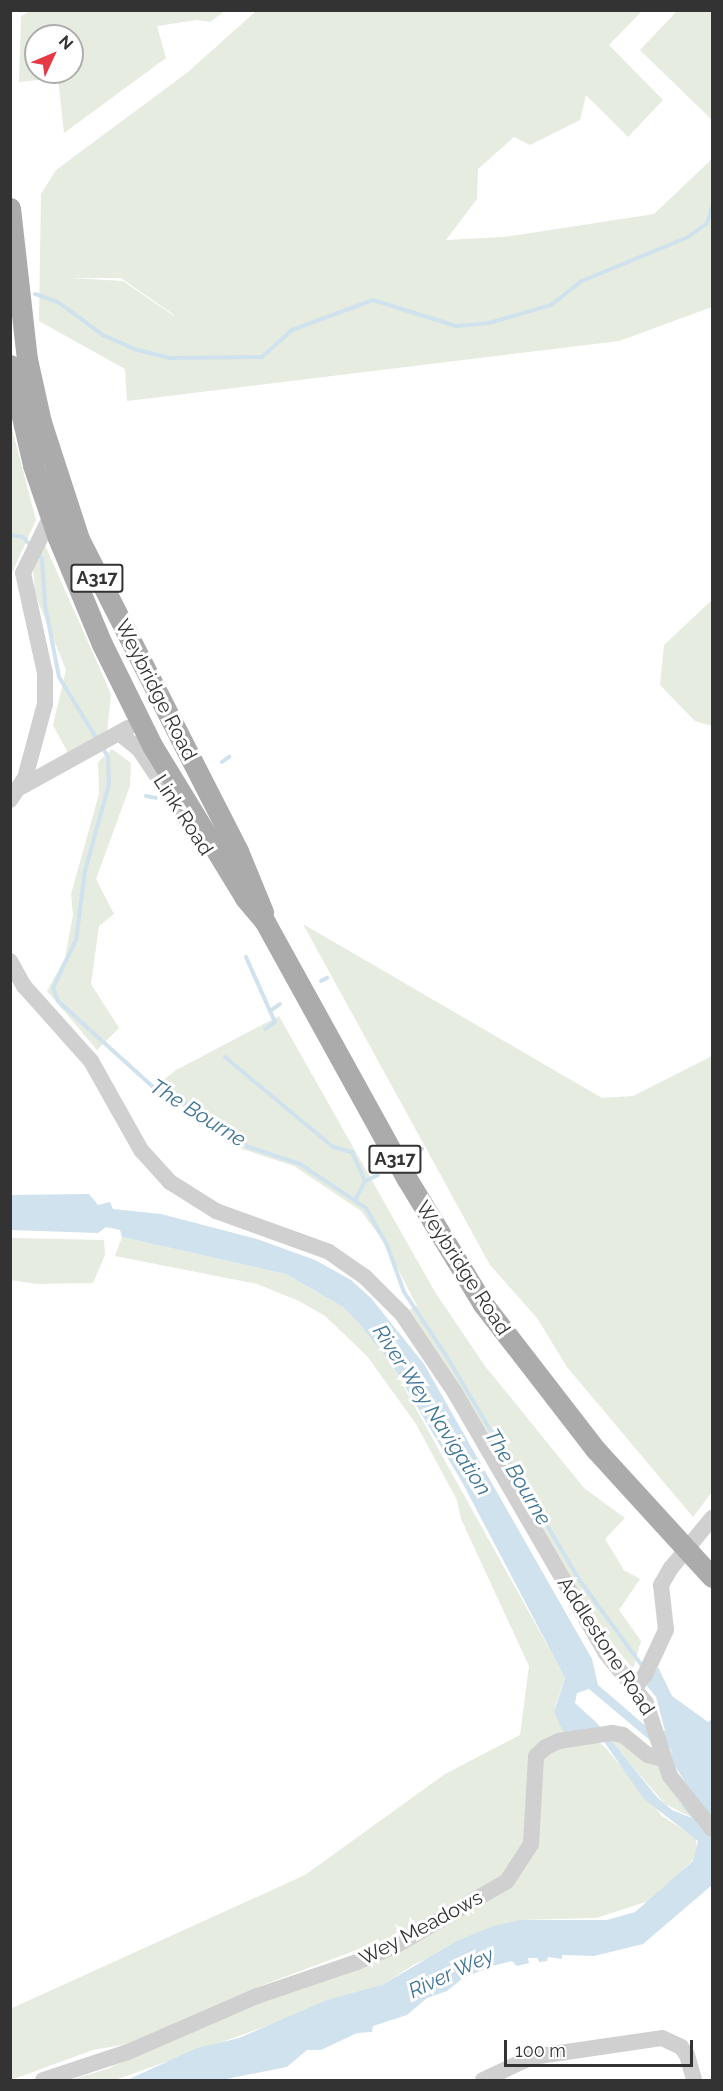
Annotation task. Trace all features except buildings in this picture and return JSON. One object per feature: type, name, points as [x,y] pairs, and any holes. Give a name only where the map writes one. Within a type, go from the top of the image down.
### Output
[{"type":"main road","name":"Weybridge Road","points":[[10,208],[24,337],[41,422],[92,568],[238,851],[266,921],[407,1179],[483,1304],[596,1450],[712,1577]]},
{"type":"main road","name":"Weybridge Road","points":[[10,365],[28,447],[50,518],[102,644],[140,721],[245,898],[266,921]]},
{"type":"main road","points":[[92,568],[106,623],[147,709],[140,721]]},
{"type":"street","points":[[10,801],[21,786],[45,704],[45,673],[23,586],[27,559],[50,518]]},
{"type":"street","points":[[21,786],[140,721]]},
{"type":"street","name":"Link Road","points":[[105,741],[139,749],[230,888],[245,898]]},
{"type":"street","name":"Addlestone Road","points":[[10,961],[24,986],[91,1060],[141,1150],[170,1182],[207,1207],[329,1252],[366,1277],[402,1314],[448,1381],[605,1652],[643,1676],[663,1758],[685,1799],[712,1829]]},
{"type":"street","points":[[643,1676],[667,1624],[661,1585],[712,1518]]},
{"type":"street","name":"Wey Meadows","points":[[43,2080],[128,2052],[257,1996],[357,1962],[498,1887],[507,1881],[531,1844],[536,1756],[559,1741],[623,1735],[648,1755],[663,1758]]},
{"type":"street","points":[[483,2080],[532,2057],[662,2038],[681,2047],[687,2055],[694,2080]]},
{"type":"shaded area","points":[[32,10],[225,10],[210,22],[197,20],[157,26],[166,58],[64,133],[59,84],[84,84],[84,24],[24,24],[24,81],[19,82],[21,16]]},
{"type":"shaded area","points":[[256,11],[642,11],[609,45],[663,100],[628,137],[586,95],[580,120],[530,145],[514,137],[478,169],[477,199],[446,240],[504,237],[654,214],[712,159],[712,307],[619,341],[127,401],[125,369],[39,321],[41,194],[56,170],[188,72]],"holes":[[[72,278],[121,278],[174,315],[123,281]]]},
{"type":"shaded area","points":[[677,11],[712,11],[712,120],[640,50]]},
{"type":"shaded area","points":[[11,425],[36,520],[11,575],[10,574]]},
{"type":"shaded area","points":[[45,545],[111,694],[107,732],[68,753],[53,725],[66,670],[35,594],[33,571]]},
{"type":"shaded area","points":[[712,600],[712,726],[695,721],[660,685],[664,645]]},
{"type":"shaded area","points":[[112,749],[131,763],[130,786],[96,879],[114,914],[99,926],[91,984],[119,1028],[97,1050],[47,991],[65,958],[73,915],[71,894],[99,794],[98,762]]},
{"type":"shaded area","points":[[303,924],[602,1098],[633,1096],[712,1056],[712,1492],[693,1517],[567,1367],[537,1318],[490,1265]]},
{"type":"shaded area","points":[[279,1016],[435,1292],[485,1366],[584,1488],[625,1518],[605,1539],[624,1570],[640,1579],[619,1610],[641,1641],[633,1669],[608,1638],[409,1310],[417,1306],[384,1242],[361,1211],[294,1166],[242,1149],[198,1116],[152,1089],[176,1070]]},
{"type":"shaded area","points":[[122,1237],[286,1274],[343,1307],[368,1330],[389,1360],[565,1677],[555,1707],[605,1747],[662,1816],[696,1838],[697,1856],[652,1900],[596,1918],[520,1920],[415,1964],[382,1985],[115,2080],[70,2080],[107,2069],[477,1905],[263,1985],[127,2044],[93,2050],[11,2080],[10,2009],[305,1875],[445,1774],[520,1735],[529,1666],[461,1519],[457,1500],[416,1424],[367,1356],[325,1316],[299,1301],[257,1284],[115,1256]]},
{"type":"shaded area","points":[[11,1238],[104,1240],[105,1255],[93,1283],[37,1284],[11,1280]]},
{"type":"shaded area","points":[[607,1737],[663,1759],[683,1801],[681,1805],[693,1818],[665,1804]]},
{"type":"water","points":[[89,1194],[98,1205],[110,1202],[113,1209],[161,1214],[257,1239],[315,1260],[351,1280],[371,1298],[424,1364],[592,1659],[598,1685],[648,1728],[665,1731],[656,1697],[647,1686],[658,1667],[672,1696],[708,1722],[712,1719],[712,1885],[643,1944],[594,1956],[562,1955],[562,1959],[548,1957],[547,1961],[539,1962],[538,1958],[528,1958],[529,1963],[517,1966],[512,1961],[492,1966],[463,1978],[447,1991],[427,1998],[407,2015],[373,2026],[372,2032],[357,2033],[321,2050],[307,2050],[287,2067],[221,2080],[127,2080],[197,2048],[239,2038],[327,2000],[382,1985],[457,1941],[493,1926],[520,1920],[607,1920],[635,1912],[693,1861],[698,1841],[644,1799],[602,1739],[564,1733],[554,1712],[565,1678],[462,1482],[389,1360],[343,1307],[286,1274],[122,1237],[120,1230],[106,1227],[98,1233],[11,1230],[11,1195]],"holes":[[[589,1689],[652,1742],[670,1748],[674,1765],[691,1791],[681,1805],[692,1818],[672,1810],[657,1797],[597,1723],[575,1703],[577,1693]]]},
{"type":"waterway","points":[[35,294],[58,302],[103,335],[134,349],[169,358],[262,357],[292,330],[373,300],[456,326],[489,323],[551,305],[582,281],[688,237],[707,223],[712,208]]},
{"type":"waterway","name":"The Bourne","points":[[10,535],[23,537],[30,545]]},
{"type":"waterway","name":"The Bourne","points":[[37,553],[42,558],[45,605],[59,677],[98,741]]},
{"type":"waterway","name":"The Bourne","points":[[102,747],[108,757],[109,784],[85,871],[76,940],[53,988],[58,1001],[152,1086],[206,1115],[246,1146],[300,1164],[366,1208],[387,1245],[404,1292],[447,1357],[578,1578],[643,1667]]},
{"type":"waterway","points":[[222,762],[229,757]]},
{"type":"waterway","points":[[146,796],[156,798]]},
{"type":"waterway","points":[[246,957],[275,1022],[265,1029]]},
{"type":"waterway","points":[[321,981],[327,978]]},
{"type":"waterway","points":[[270,1011],[280,1004]]},
{"type":"waterway","points":[[225,1057],[333,1147],[352,1152],[365,1181],[356,1199]]},
{"type":"waterway","points":[[416,1152],[422,1149]]},
{"type":"waterway","points":[[365,1181],[378,1175]]},
{"type":"water label","name":"River Wey Navigation","points":[[432,1410]]},
{"type":"water label","name":"River Wey","points":[[451,1973]]}]
